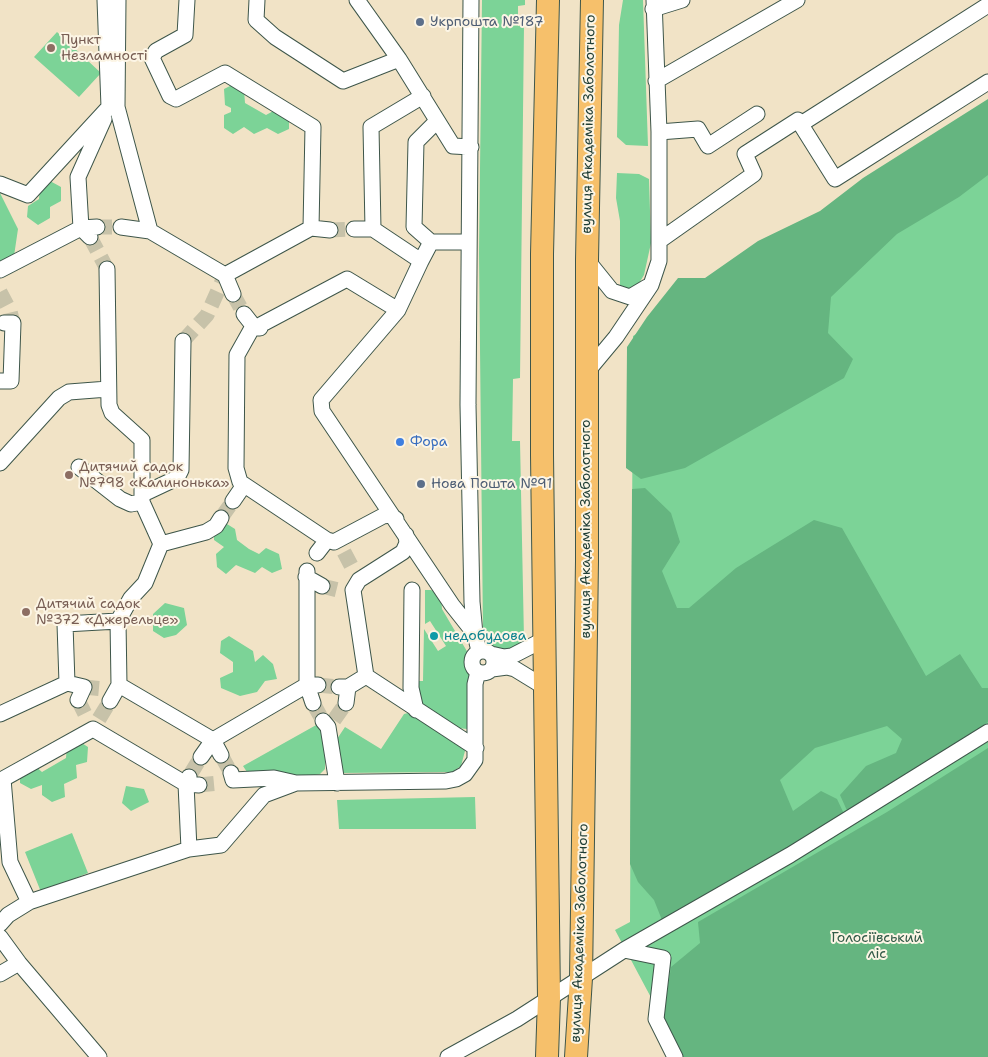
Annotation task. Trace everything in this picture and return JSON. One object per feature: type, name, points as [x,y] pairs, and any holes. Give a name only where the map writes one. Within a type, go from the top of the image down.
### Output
[{"type":"highway","name":"вулиця Академіка Заболотного","points":[[547,1057],[549,998],[546,639],[542,456],[542,274],[548,0]]},
{"type":"highway","name":"вулиця Академіка Заболотного","points":[[576,1057],[581,978],[587,561],[587,260],[592,0]]},
{"type":"street","points":[[105,0],[111,22],[113,107],[150,231]]},
{"type":"street","points":[[111,22],[118,0]]},
{"type":"street","points":[[188,0],[185,35],[156,51],[152,58],[170,96],[176,99],[225,72],[312,127],[311,228]]},
{"type":"street","points":[[257,0],[256,20],[275,38],[343,81],[400,59]]},
{"type":"street","points":[[357,0],[400,59],[453,146],[471,147]]},
{"type":"street","points":[[471,0],[468,356],[472,602],[475,634]]},
{"type":"street","points":[[586,373],[616,337],[650,285],[659,261],[659,132],[653,5],[682,0]]},
{"type":"street","points":[[656,81],[796,0]]},
{"type":"street","points":[[801,124],[988,5]]},
{"type":"street","points":[[659,241],[754,174],[745,154],[798,120],[835,179],[988,82]]},
{"type":"street","points":[[373,229],[371,127],[423,96]]},
{"type":"street","points":[[0,184],[28,195],[113,107]]},
{"type":"street","points":[[0,270],[89,230],[78,177],[113,107]]},
{"type":"street","points":[[659,132],[698,129],[708,146],[757,114]]},
{"type":"street","points":[[437,121],[416,142],[414,226],[430,242],[469,242]]},
{"type":"street","points":[[121,227],[150,231],[225,274],[232,294]]},
{"type":"street","points":[[225,274],[311,228],[330,230]]},
{"type":"street","points":[[354,229],[373,229],[421,261]]},
{"type":"street","points":[[228,779],[274,778],[296,783],[446,781],[456,779],[470,768],[474,760],[476,748],[475,684],[485,670],[495,662],[485,652],[475,634],[452,605],[322,411],[321,400],[398,310],[430,242]]},
{"type":"street","points":[[587,260],[612,291],[624,296],[630,297],[650,285]]},
{"type":"street","points":[[107,269],[108,405],[112,413],[142,440],[142,498],[161,544],[145,583],[131,598],[118,621],[112,692],[213,740],[221,755]]},
{"type":"street","points":[[336,544],[240,482],[236,468],[237,356],[251,330],[347,279],[398,310]]},
{"type":"street","points":[[244,314],[257,328]]},
{"type":"street","points":[[0,381],[11,381],[13,323],[4,323]]},
{"type":"street","points":[[79,466],[120,499],[131,504],[177,478],[181,470],[183,341]]},
{"type":"street","points":[[0,463],[59,398],[69,392],[108,389]]},
{"type":"street","points":[[233,501],[244,485]]},
{"type":"street","points":[[317,552],[336,544],[383,516],[389,515],[396,519]]},
{"type":"street","points":[[161,544],[206,532],[216,526],[221,518]]},
{"type":"street","points":[[406,535],[408,543],[403,552],[357,575],[353,590],[348,593],[366,676],[476,748]]},
{"type":"street","points":[[313,703],[307,574],[322,586]]},
{"type":"street","points":[[412,590],[410,688],[416,710]]},
{"type":"street","points":[[452,605],[472,602]]},
{"type":"street","points":[[0,714],[67,684],[65,624],[118,621]]},
{"type":"street","points":[[546,639],[512,656],[504,657],[485,652],[474,656],[472,663],[485,670],[507,667],[516,669],[546,688]]},
{"type":"street","points":[[346,704],[343,687],[366,676]]},
{"type":"street","points":[[201,757],[213,740],[313,685]]},
{"type":"street","points":[[29,902],[10,862],[1,776],[93,722],[192,781],[189,849]]},
{"type":"street","points":[[328,723],[337,783]]},
{"type":"street","points":[[448,1057],[549,998],[624,950],[790,855],[988,732]]},
{"type":"street","points":[[0,924],[8,915],[29,902],[189,849],[221,845],[264,795],[296,783]]},
{"type":"street","points":[[0,937],[19,963],[99,1057]]},
{"type":"street","points":[[624,950],[663,958],[656,1020],[675,1057]]},
{"type":"street","points":[[0,974],[19,963]]},
{"type":"green space","points":[[482,0],[525,0],[525,5],[518,6],[518,26],[524,25],[520,378],[513,379],[512,441],[520,441],[524,639],[523,646],[518,650],[492,649],[483,634],[479,253]]},
{"type":"green space","points":[[623,0],[643,0],[648,146],[626,145],[617,137],[619,25]]},
{"type":"green space","points":[[57,32],[101,73],[79,97],[34,57]]},
{"type":"green space","points":[[234,84],[244,90],[245,103],[266,115],[277,109],[289,117],[289,129],[278,134],[267,128],[254,134],[244,127],[233,134],[224,128],[224,115],[231,112],[231,108],[225,105],[224,89]]},
{"type":"green space","points":[[988,99],[988,175],[959,197],[897,234],[831,297],[828,333],[853,359],[844,378],[685,468],[641,479],[626,468],[627,347],[647,317],[678,278],[705,278],[758,241],[820,211],[863,178]]},
{"type":"green space","points":[[988,115],[988,1057],[663,1020],[615,930],[630,922],[633,336]]},
{"type":"green space","points":[[617,173],[639,174],[649,179],[651,243],[644,275],[635,290],[620,289],[620,221],[616,198]]},
{"type":"green space","points":[[50,181],[61,187],[61,201],[50,207],[50,218],[38,225],[27,217],[28,206],[39,199],[40,186]]},
{"type":"green space","points":[[0,193],[18,229],[14,256],[0,265]]},
{"type":"green space","points":[[645,488],[671,513],[680,542],[662,571],[677,608],[689,608],[736,568],[814,520],[842,528],[926,676],[960,654],[982,688],[988,688],[988,722],[849,815],[840,795],[866,766],[896,753],[902,739],[887,726],[815,748],[780,780],[793,811],[821,791],[837,799],[846,818],[716,888],[662,920],[654,900],[638,882],[630,864],[632,489]]},
{"type":"green space","points":[[227,524],[235,529],[237,540],[249,549],[259,554],[266,548],[279,554],[282,569],[272,573],[262,567],[255,573],[236,565],[226,574],[217,567],[216,554],[224,547],[214,540],[214,529]]},
{"type":"green space","points":[[425,590],[431,590],[441,596],[442,609],[468,653],[471,725],[467,729],[458,728],[417,700],[416,681],[423,681],[424,629],[438,651],[446,646],[430,621],[425,624]]},
{"type":"green space","points":[[165,603],[184,608],[187,625],[176,635],[164,638],[153,631],[153,614]]},
{"type":"green space","points":[[229,636],[253,651],[255,662],[263,655],[273,664],[277,679],[265,681],[257,692],[240,696],[221,688],[220,678],[233,672],[233,662],[220,653],[221,641]]},
{"type":"green space","points":[[412,712],[463,746],[465,751],[461,766],[452,772],[338,773],[337,739],[345,727],[381,749],[404,714]]},
{"type":"green space","points":[[318,724],[323,731],[325,759],[325,769],[320,774],[309,776],[249,775],[243,766]]},
{"type":"green space","points":[[77,740],[88,747],[87,762],[76,765],[77,778],[64,784],[65,797],[52,802],[42,795],[42,785],[31,789],[20,783],[20,772],[34,765],[42,772],[66,758],[67,746]]},
{"type":"green space","name":"Голосіївський ліс","points":[[988,748],[988,1057],[682,1057],[663,1020],[671,967],[700,943],[698,922],[887,812]]},
{"type":"green space","points":[[126,786],[144,789],[149,802],[131,811],[122,803]]},
{"type":"green space","points":[[475,797],[476,829],[339,829],[337,800]]},
{"type":"green space","points":[[72,833],[88,873],[41,892],[25,852]]},
{"type":"tunnel","points":[[97,227],[121,227]]},
{"type":"tunnel","points":[[330,230],[354,229]]},
{"type":"tunnel","points":[[90,237],[107,269]]},
{"type":"tunnel","points":[[183,341],[207,315],[225,275]]},
{"type":"tunnel","points":[[0,292],[10,311],[13,323]]},
{"type":"tunnel","points":[[233,294],[244,314]]},
{"type":"tunnel","points":[[221,518],[233,501]]},
{"type":"tunnel","points":[[344,552],[354,571]]},
{"type":"tunnel","points":[[322,586],[342,591]]},
{"type":"tunnel","points":[[318,685],[339,687]]},
{"type":"tunnel","points":[[84,687],[105,689]]},
{"type":"tunnel","points":[[78,700],[87,718]]},
{"type":"tunnel","points":[[99,719],[110,701]]},
{"type":"tunnel","points":[[313,703],[323,721]]},
{"type":"tunnel","points":[[334,720],[346,703]]},
{"type":"tunnel","points":[[221,755],[231,773]]},
{"type":"tunnel","points":[[190,775],[201,757]]},
{"type":"tunnel","points":[[199,785],[220,783]]},
{"type":"place","name":"Укрпошта №187","points":[[420,22]]},
{"type":"place","name":"Пункт Незламності","points":[[51,48]]},
{"type":"place","name":"Фора","points":[[400,442]]},
{"type":"place","name":"Дитячий садок №798 «Калинонька»","points":[[69,475]]},
{"type":"place","name":"Нова Пошта №91","points":[[421,484]]},
{"type":"place","name":"Дитячий садок №372 «Джерельце»","points":[[26,612]]},
{"type":"place","name":"недобудова","points":[[434,636]]}]
